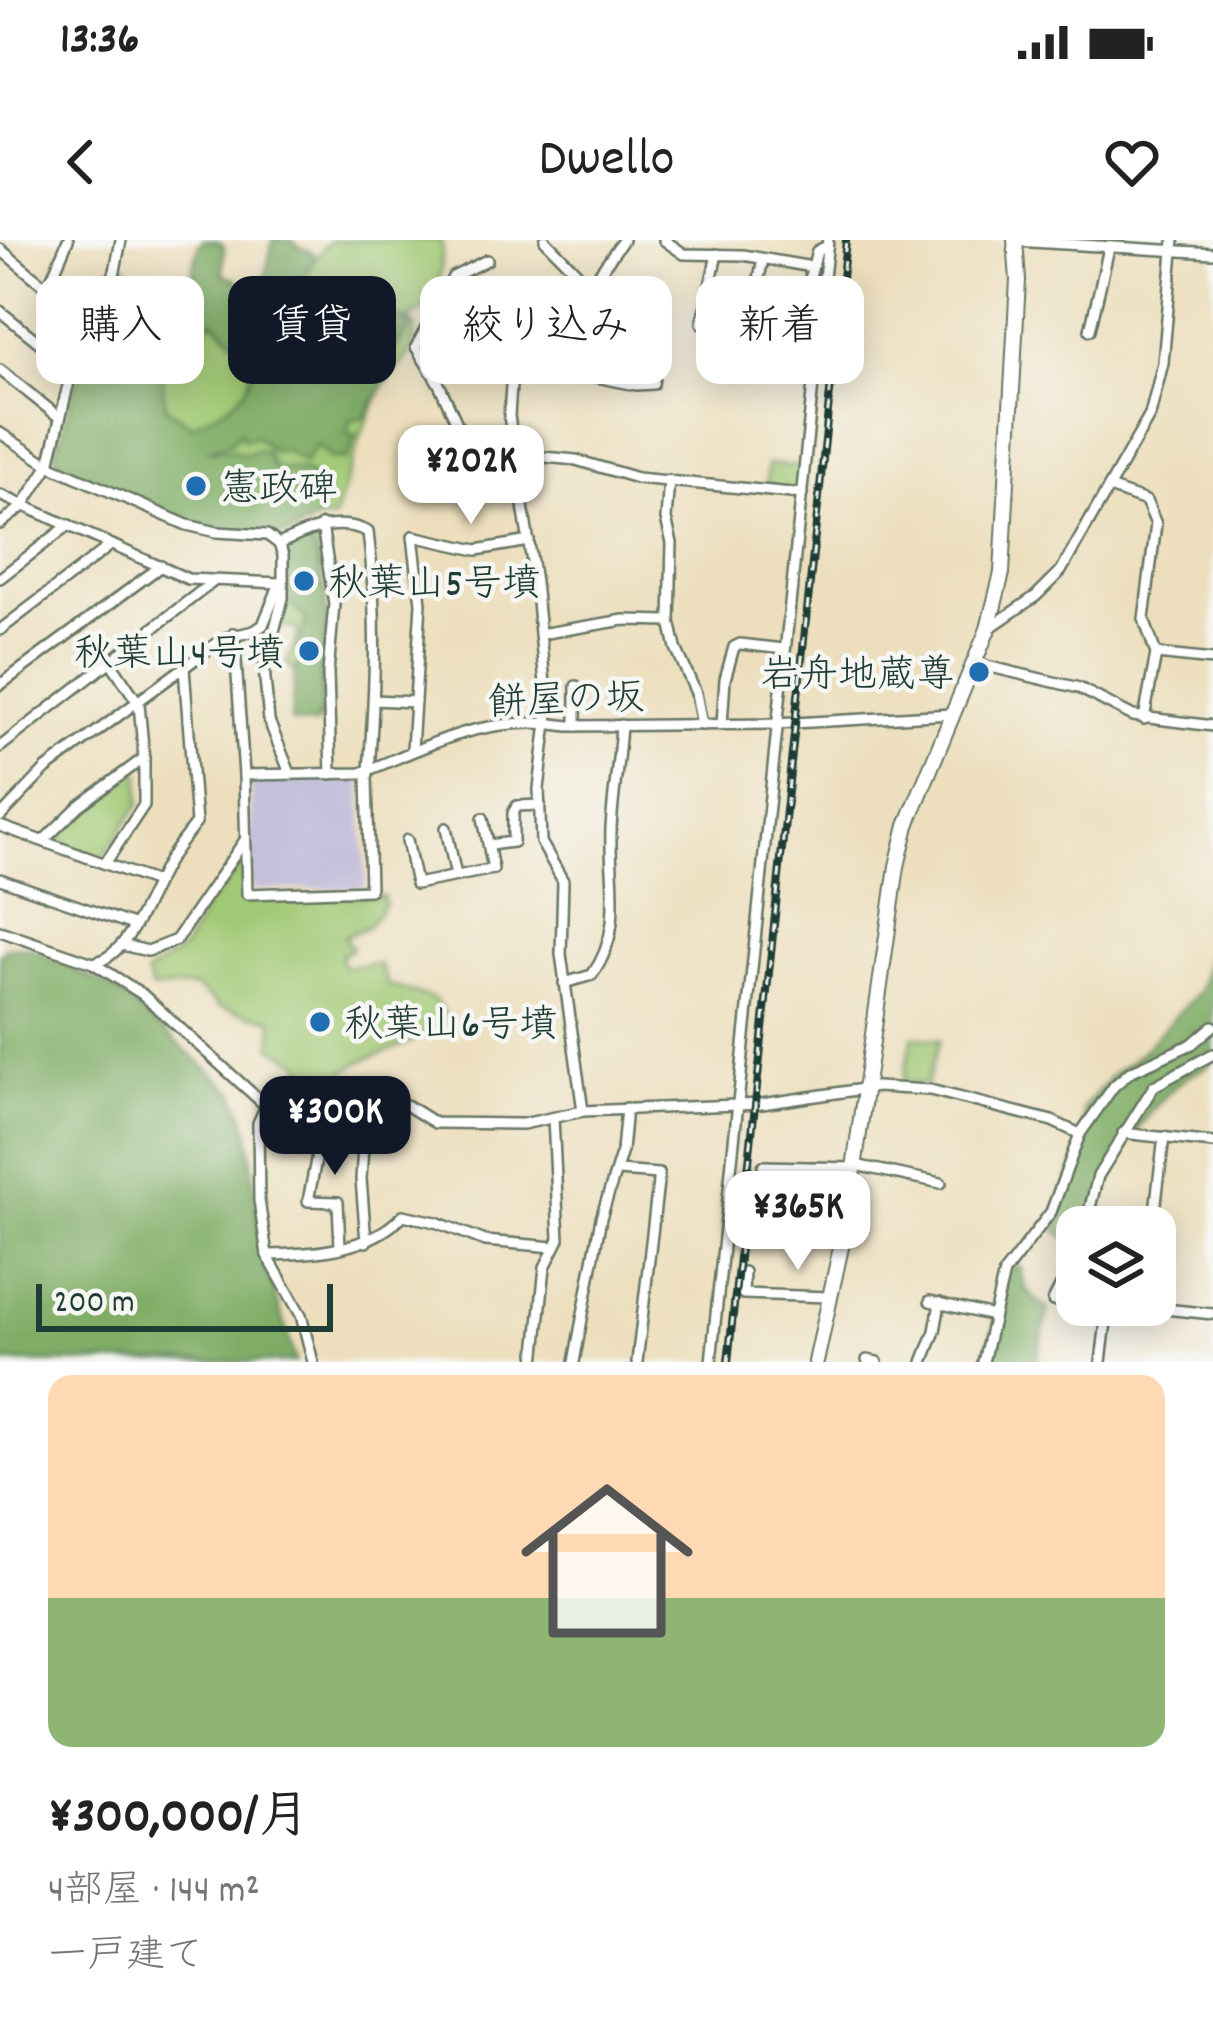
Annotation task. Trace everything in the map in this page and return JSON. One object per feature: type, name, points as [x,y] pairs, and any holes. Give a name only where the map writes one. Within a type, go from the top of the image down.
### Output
[{"type":"main road","points":[[816,1362],[846,1224],[897,866],[907,825],[988,629],[1005,550],[1018,280],[1015,240]]},
{"type":"street","points":[[12,240],[3,251],[36,280]]},
{"type":"street","points":[[53,276],[68,240]]},
{"type":"street","points":[[113,276],[121,240]]},
{"type":"street","points":[[545,240],[580,276]]},
{"type":"street","points":[[597,276],[623,240]]},
{"type":"street","points":[[664,240],[684,254],[812,267]]},
{"type":"street","points":[[1015,240],[1108,248],[1174,246],[1213,253]]},
{"type":"street","points":[[763,259],[750,321],[796,325],[817,251],[827,243]]},
{"type":"street","points":[[824,276],[827,243]]},
{"type":"street","points":[[988,629],[1049,585],[1156,400],[1174,246]]},
{"type":"street","points":[[1090,330],[1108,248]]},
{"type":"street","points":[[712,276],[717,254]]},
{"type":"street","points":[[487,260],[449,282],[416,347],[440,384],[459,428],[512,454],[576,460],[637,478],[802,494]]},
{"type":"street","points":[[0,310],[36,340]]},
{"type":"street","points":[[588,321],[659,350],[652,384],[581,374],[588,321]]},
{"type":"street","points":[[0,370],[59,417]]},
{"type":"street","points":[[0,524],[22,507],[49,465],[68,384]]},
{"type":"street","points":[[512,384],[512,454],[529,541],[547,722],[540,764],[543,849],[562,881],[564,983],[583,1111]]},
{"type":"street","points":[[711,1362],[814,384]]},
{"type":"street","points":[[0,433],[49,465],[187,525],[267,535],[284,555],[280,583],[263,625],[234,633],[46,769],[0,821],[156,882]]},
{"type":"street","points":[[669,480],[670,622],[702,724]]},
{"type":"street","points":[[1109,488],[1137,495],[1153,510],[1156,524],[1144,619],[1156,654],[1144,719]]},
{"type":"street","points":[[0,495],[188,579],[280,583]]},
{"type":"street","points":[[0,578],[69,525]]},
{"type":"street","points":[[234,633],[247,894],[370,890],[376,597],[366,529],[322,525],[279,544]]},
{"type":"street","points":[[322,525],[334,604],[328,673],[331,774]]},
{"type":"street","points":[[412,749],[421,603],[413,536],[477,550],[529,541]]},
{"type":"street","points":[[0,630],[111,545]]},
{"type":"street","points":[[0,685],[161,566]]},
{"type":"street","points":[[0,747],[214,581]]},
{"type":"street","points":[[280,583],[283,598],[264,668],[268,721],[290,773]]},
{"type":"street","points":[[540,634],[624,620],[670,622]]},
{"type":"street","points":[[722,724],[729,656],[740,644],[784,650]]},
{"type":"street","points":[[1156,654],[1213,660]]},
{"type":"street","points":[[106,862],[144,805],[139,704],[110,662]]},
{"type":"street","points":[[974,663],[1079,688],[1144,719],[1213,726]]},
{"type":"street","points":[[93,963],[104,961],[122,945],[156,882],[196,823],[184,668]]},
{"type":"street","points":[[576,686],[577,726]]},
{"type":"street","points":[[374,700],[415,702]]},
{"type":"street","name":"餅屋の坂","points":[[369,770],[452,733],[547,722],[577,726],[776,724],[952,714]]},
{"type":"street","points":[[564,983],[592,975],[613,932],[611,833],[621,725]]},
{"type":"street","points":[[44,840],[144,758]]},
{"type":"street","points":[[244,775],[369,770]]},
{"type":"street","points":[[489,845],[513,842],[517,806],[540,806]]},
{"type":"street","points":[[407,840],[416,884],[493,869],[482,818]]},
{"type":"street","points":[[446,828],[456,876]]},
{"type":"street","points":[[122,945],[148,951],[176,940],[245,840]]},
{"type":"street","points":[[0,878],[133,925]]},
{"type":"street","points":[[0,931],[93,963],[142,994],[266,1106]]},
{"type":"street","points":[[983,1362],[1004,1273],[1051,1213],[1083,1130],[1130,1072],[1192,1044],[1213,1026]]},
{"type":"street","points":[[1090,1206],[1098,1176],[1154,1086],[1213,1054]]},
{"type":"street","points":[[313,1362],[296,1302],[267,1255],[259,1200],[258,1123],[266,1106],[292,1094],[366,1097],[406,1105],[435,1124],[523,1124],[583,1111],[737,1104],[865,1089],[930,1090],[1083,1130]]},
{"type":"street","points":[[313,1094],[310,1147],[317,1155],[308,1201],[338,1202],[340,1247]]},
{"type":"street","points":[[366,1097],[361,1179],[366,1242]]},
{"type":"street","points":[[574,1362],[601,1217],[617,1171],[626,1108]]},
{"type":"street","points":[[535,1362],[545,1267],[559,1239],[553,1118]]},
{"type":"street","points":[[1123,1133],[1213,1143]]},
{"type":"street","points":[[1156,1206],[1164,1138]]},
{"type":"street","points":[[764,1166],[855,1167],[941,1183]]},
{"type":"street","points":[[617,1171],[659,1174],[637,1362]]},
{"type":"street","points":[[267,1255],[366,1242],[388,1232],[403,1215],[419,1216],[485,1241],[554,1246]]},
{"type":"street","points":[[744,1272],[742,1294],[828,1297]]},
{"type":"street","points":[[922,1362],[935,1331],[935,1302],[993,1316]]},
{"type":"street","points":[[1176,1310],[1213,1314]]},
{"type":"street","points":[[1101,1362],[1105,1326]]},
{"type":"shaded area","points":[[251,780],[361,780],[363,888],[255,890],[251,886]]},
{"type":"green space","points":[[202,240],[224,246],[228,334],[212,320],[204,328],[204,276],[191,276]]},
{"type":"green space","points":[[273,240],[292,240],[311,252],[310,269],[301,276],[265,276]]},
{"type":"green space","points":[[330,240],[442,240],[440,275],[420,276],[420,312],[407,319],[415,326],[413,350],[396,370],[396,276],[302,275]]},
{"type":"green space","points":[[228,304],[228,384],[385,384],[361,435],[334,519],[317,520],[300,530],[58,463],[76,384],[204,384],[204,305]]},
{"type":"green space","points":[[396,318],[411,327],[396,347]]},
{"type":"green space","points":[[76,384],[163,384],[166,408],[191,425],[231,403],[248,384],[385,384],[365,417],[351,420],[347,434],[356,436],[346,459],[330,459],[317,444],[304,463],[286,451],[274,452],[256,437],[244,439],[240,432],[231,442],[207,450],[230,449],[245,455],[266,452],[274,468],[303,470],[327,487],[317,520],[291,534],[245,535],[189,522],[108,488],[58,463],[55,456]]},
{"type":"green space","points":[[768,464],[803,467],[801,492],[766,489]]},
{"type":"green space","points":[[315,538],[327,625],[322,722],[293,716],[295,672],[287,664],[298,634],[295,628],[281,626],[287,601],[287,552]]},
{"type":"green space","points":[[298,541],[313,548],[325,591],[322,708],[315,725],[291,722],[295,671],[303,657],[297,649],[307,618],[287,602],[287,552]]},
{"type":"green space","points":[[135,771],[140,773],[140,803],[102,858],[56,842],[82,811]]},
{"type":"green space","points":[[240,864],[246,897],[383,896],[385,904],[367,927],[344,936],[352,949],[342,954],[341,961],[344,967],[379,964],[388,985],[434,999],[444,1014],[441,1025],[307,1087],[301,1063],[272,1047],[273,1020],[219,1007],[196,987],[152,989],[146,974],[184,949],[207,903]]},
{"type":"green space","points":[[1213,935],[1213,1061],[1182,1080],[1139,1128],[1116,1166],[1100,1206],[1059,1206],[1083,1144],[1084,1108],[1200,990]]},
{"type":"green space","points":[[8,947],[31,948],[117,991],[234,1092],[248,1127],[261,1250],[296,1362],[0,1362],[0,954]]},
{"type":"green space","points":[[913,1036],[940,1040],[926,1085],[903,1082]]},
{"type":"green space","points":[[1014,1265],[1021,1268],[1029,1293],[1049,1310],[1036,1362],[986,1362],[1005,1279]]},
{"type":"railway","points":[[728,1362],[846,240]]},
{"type":"place","name":"憲政碑","points":[[196,486]]},
{"type":"place","name":"秋葉山5号墳","points":[[304,581]]},
{"type":"place","name":"秋葉山4号墳","points":[[309,651]]},
{"type":"place","name":"岩舟地蔵尊","points":[[979,672]]},
{"type":"place","name":"秋葉山6号墳","points":[[320,1022]]}]
